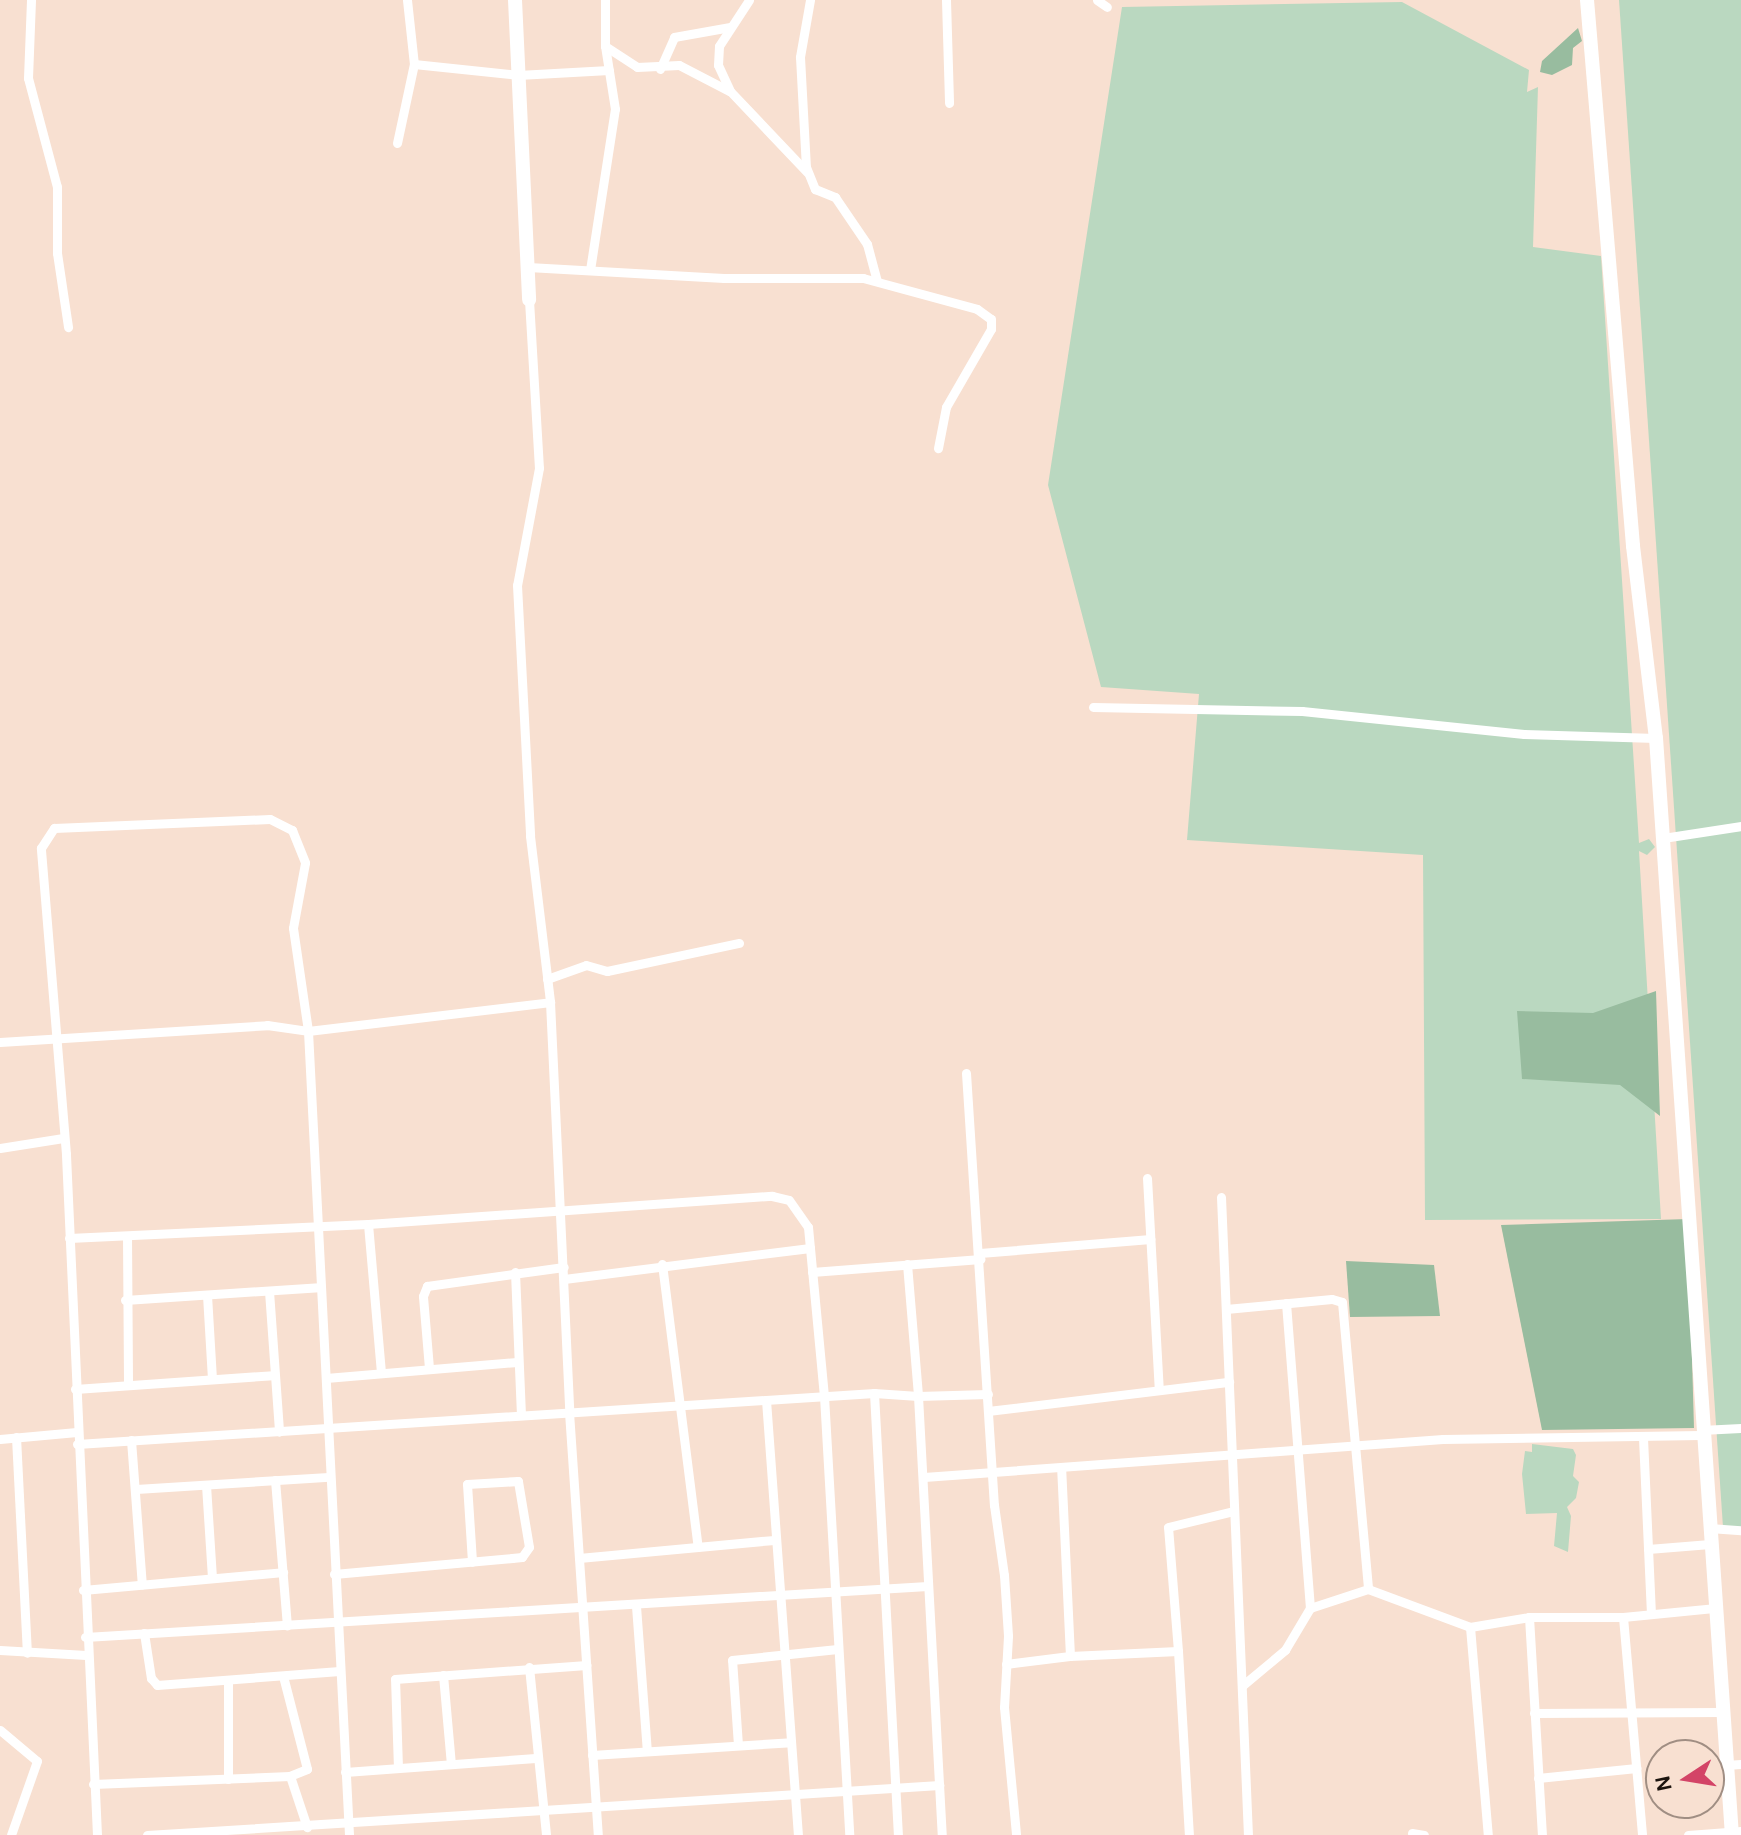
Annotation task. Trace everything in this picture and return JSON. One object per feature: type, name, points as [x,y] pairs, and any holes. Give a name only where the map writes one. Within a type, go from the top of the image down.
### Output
[{"type":"street","points":[[31,0],[28,78],[57,187],[57,253],[68,327]]},
{"type":"street","points":[[397,143],[414,64],[407,0]]},
{"type":"street","points":[[515,0],[539,468],[517,585],[530,836],[550,1002],[569,1412],[598,1835]]},
{"type":"street","points":[[590,270],[613,129],[605,46],[605,0]]},
{"type":"street","points":[[749,0],[719,46],[718,65],[730,91],[807,172],[815,189],[835,197],[867,244],[877,281]]},
{"type":"street","points":[[807,172],[800,57],[810,0]]},
{"type":"street","points":[[946,0],[949,103]]},
{"type":"street","points":[[1097,0],[1107,7]]},
{"type":"street","points":[[1587,0],[1633,546],[1656,738],[1722,1712],[1734,1765],[1735,1832],[1688,1835]]},
{"type":"street","points":[[660,69],[674,37],[730,27]]},
{"type":"street","points":[[605,46],[637,67],[660,69],[679,65],[730,91]]},
{"type":"street","points":[[414,64],[518,75],[609,70]]},
{"type":"street","points":[[528,267],[877,281],[977,309],[991,319],[991,329],[946,407],[938,448]]},
{"type":"street","points":[[1093,707],[1302,711],[1524,734],[1656,738]]},
{"type":"street","points":[[97,1835],[85,1637],[69,1238],[41,848],[45,836],[54,828],[270,819],[292,830],[305,863],[293,928],[308,1031],[314,1226],[326,1378],[348,1830]]},
{"type":"street","points":[[1663,838],[1741,826]]},
{"type":"street","points":[[547,979],[586,965],[607,971],[739,943]]},
{"type":"street","points":[[0,1042],[267,1025],[308,1031],[550,1002]]},
{"type":"street","points":[[966,1073],[992,1473],[1004,1575],[1005,1730],[1016,1835]]},
{"type":"street","points":[[0,1148],[63,1138]]},
{"type":"street","points":[[1147,1178],[1159,1390]]},
{"type":"street","points":[[69,1238],[368,1224],[772,1196],[801,1211],[810,1248],[824,1396],[849,1835]]},
{"type":"street","points":[[1221,1197],[1248,1835]]},
{"type":"street","points":[[368,1224],[381,1372]]},
{"type":"street","points":[[127,1236],[125,1300],[128,1385]]},
{"type":"street","points":[[812,1272],[1150,1239]]},
{"type":"street","points":[[564,1279],[662,1264],[810,1248]]},
{"type":"street","points":[[662,1264],[698,1547]]},
{"type":"street","points":[[907,1264],[924,1477],[927,1586],[942,1835]]},
{"type":"street","points":[[429,1368],[423,1289],[515,1272],[564,1267]]},
{"type":"street","points":[[515,1272],[521,1413]]},
{"type":"street","points":[[125,1300],[319,1287]]},
{"type":"street","points":[[269,1291],[279,1432]]},
{"type":"street","points":[[207,1295],[212,1378]]},
{"type":"street","points":[[1226,1309],[1332,1299],[1344,1306],[1352,1445],[1368,1589]]},
{"type":"street","points":[[1243,1685],[1285,1650],[1310,1608],[1286,1303]]},
{"type":"street","points":[[326,1378],[517,1362]]},
{"type":"street","points":[[75,1389],[273,1375]]},
{"type":"street","points":[[988,1411],[1229,1382]]},
{"type":"street","points":[[77,1444],[521,1413],[874,1393],[918,1396],[988,1394]]},
{"type":"street","points":[[874,1393],[898,1835]]},
{"type":"street","points":[[766,1400],[777,1598],[798,1835]]},
{"type":"street","points":[[924,1477],[1352,1445],[1490,1437],[1643,1438],[1741,1428]]},
{"type":"street","points":[[0,1439],[77,1432]]},
{"type":"street","points":[[16,1437],[27,1653]]},
{"type":"street","points":[[1643,1438],[1651,1614]]},
{"type":"street","points":[[131,1440],[142,1585]]},
{"type":"street","points":[[1061,1468],[1070,1656]]},
{"type":"street","points":[[136,1489],[329,1477]]},
{"type":"street","points":[[275,1480],[287,1626]]},
{"type":"street","points":[[334,1574],[472,1562],[528,1553],[518,1481],[467,1484],[472,1562]]},
{"type":"street","points":[[206,1485],[212,1578]]},
{"type":"street","points":[[1189,1835],[1168,1527],[1233,1511]]},
{"type":"street","points":[[1709,1528],[1741,1530]]},
{"type":"street","points":[[579,1558],[774,1540]]},
{"type":"street","points":[[1648,1549],[1710,1544]]},
{"type":"street","points":[[83,1590],[283,1572]]},
{"type":"street","points":[[85,1637],[777,1598],[927,1586]]},
{"type":"street","points":[[1310,1608],[1368,1589],[1470,1627],[1529,1617],[1623,1617],[1714,1608]]},
{"type":"street","points":[[636,1606],[647,1751]]},
{"type":"street","points":[[1529,1617],[1542,1835]]},
{"type":"street","points":[[1623,1617],[1642,1835]]},
{"type":"street","points":[[1470,1627],[1488,1835]]},
{"type":"street","points":[[144,1633],[153,1684],[339,1671]]},
{"type":"street","points":[[738,1745],[731,1662],[782,1653],[837,1649]]},
{"type":"street","points":[[0,1650],[86,1655]]},
{"type":"street","points":[[1006,1664],[1070,1656],[1178,1651]]},
{"type":"street","points":[[398,1768],[394,1680],[529,1667],[586,1665]]},
{"type":"street","points":[[529,1667],[535,1758],[546,1835]]},
{"type":"street","points":[[443,1675],[451,1764]]},
{"type":"street","points":[[93,1784],[290,1776],[307,1769],[283,1676]]},
{"type":"street","points":[[228,1680],[228,1779]]},
{"type":"street","points":[[1534,1713],[1631,1710],[1722,1712]]},
{"type":"street","points":[[0,1730],[37,1761],[11,1835]]},
{"type":"street","points":[[592,1755],[791,1742]]},
{"type":"street","points":[[345,1772],[535,1758]]},
{"type":"street","points":[[1538,1778],[1636,1768]]},
{"type":"street","points":[[290,1776],[307,1827]]},
{"type":"street","points":[[147,1835],[307,1827],[348,1830],[544,1810],[939,1785]]},
{"type":"street","points":[[1412,1833],[1424,1835]]},
{"type":"green space","points":[[1619,0],[1741,0],[1741,1528],[1723,1527]]},
{"type":"green space","points":[[1402,2],[1529,70],[1527,92],[1538,87],[1533,247],[1601,256],[1639,843],[1649,839],[1655,847],[1647,855],[1639,851],[1661,1219],[1425,1220],[1423,855],[1187,840],[1199,694],[1101,687],[1048,485],[1122,7]]},
{"type":"green space","points":[[1578,28],[1582,41],[1573,48],[1572,65],[1552,75],[1540,72],[1542,61]]},
{"type":"green space","points":[[1656,991],[1660,1116],[1620,1085],[1522,1079],[1517,1011],[1593,1013]]},
{"type":"green space","points":[[1688,1219],[1694,1428],[1542,1430],[1501,1225]]},
{"type":"green space","points":[[1346,1261],[1434,1265],[1440,1316],[1350,1317]]},
{"type":"green space","points":[[1532,1444],[1573,1449],[1576,1455],[1573,1476],[1579,1482],[1576,1498],[1567,1507],[1571,1516],[1568,1552],[1554,1546],[1557,1513],[1526,1514],[1522,1474],[1525,1451],[1532,1452]]}]
